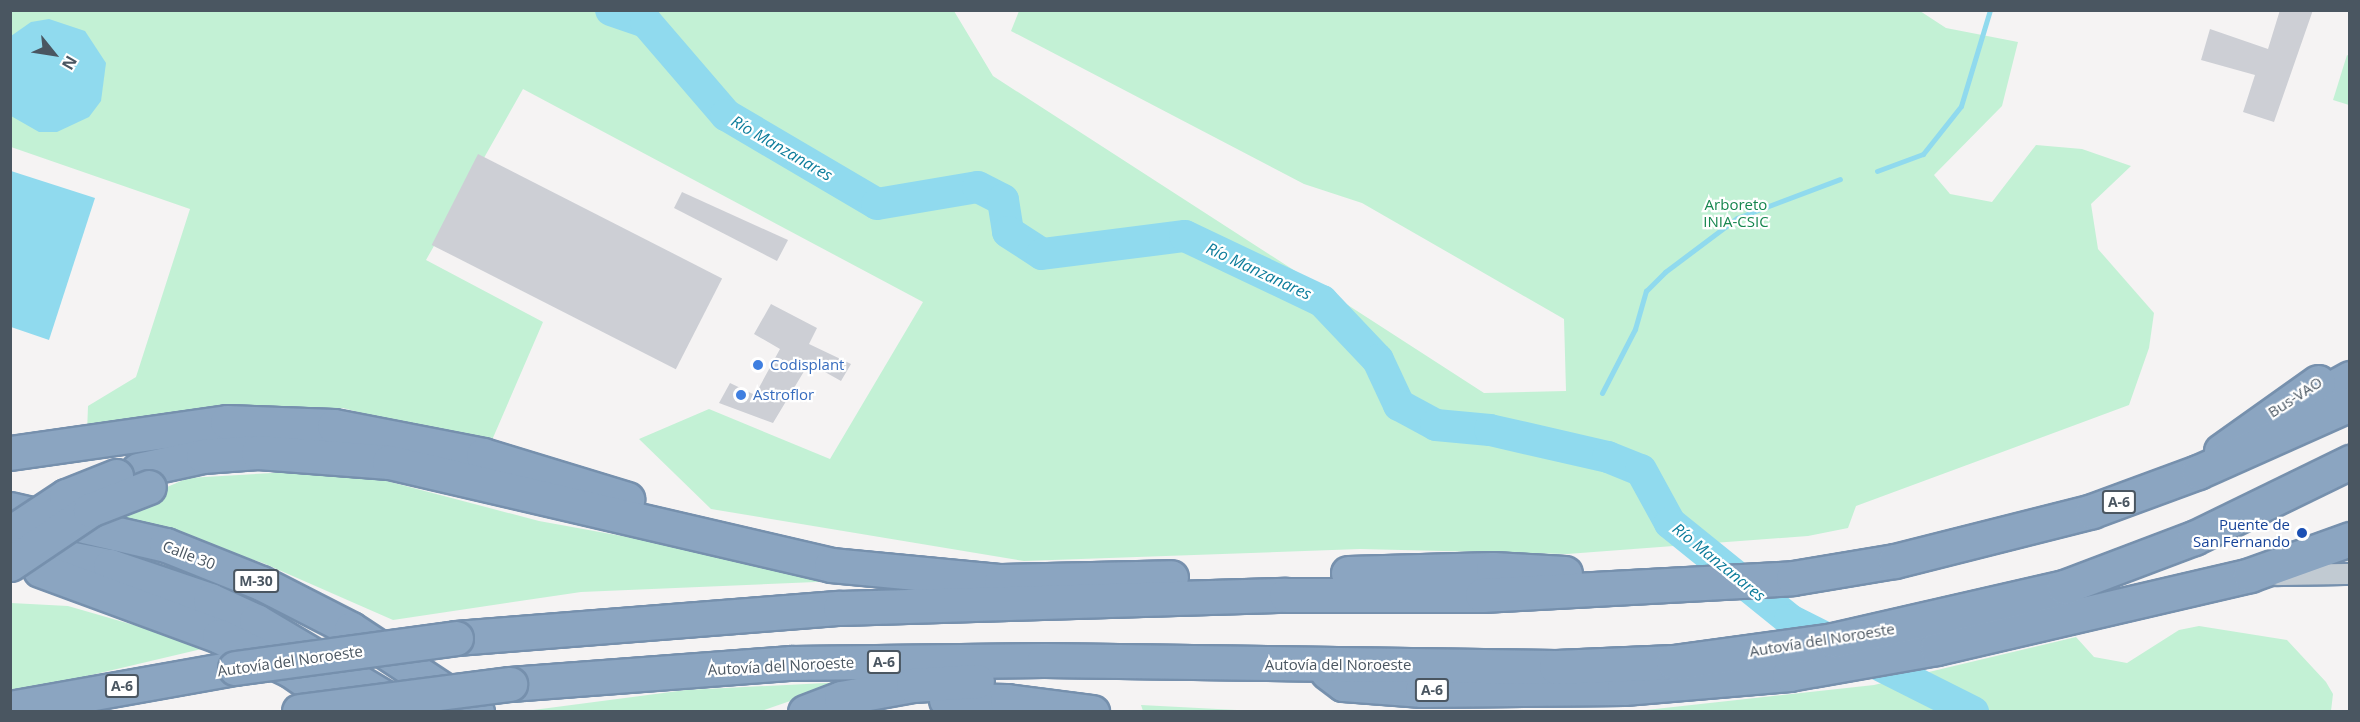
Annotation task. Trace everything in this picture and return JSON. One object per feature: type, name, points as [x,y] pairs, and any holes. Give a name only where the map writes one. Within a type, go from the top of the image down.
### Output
[{"type":"highway","name":"Bus-VAO","points":[[2241,432],[2349,362]]},
{"type":"highway","name":"Autovía del Noroeste","points":[[1921,544],[2098,486],[2241,432],[2349,378]]},
{"type":"highway","name":"Bus-VAO","points":[[2307,426],[2349,404]]},
{"type":"highway","points":[[10,453],[227,422],[334,426],[483,455],[722,526],[832,552],[927,568],[1076,579]]},
{"type":"highway","name":"Autovía del Noroeste","points":[[10,708],[235,668],[456,638],[840,609],[1362,595],[1564,583],[1802,555],[1921,544],[2092,511],[2198,472],[2307,426]]},
{"type":"highway","name":"Autovía del Noroeste","points":[[2198,472],[2241,432]]},
{"type":"highway","name":"Autovía del Noroeste","points":[[297,711],[510,684],[790,663],[1044,660],[1258,665],[1316,664],[1555,678],[1673,662],[1934,635],[2194,538],[2349,462]]},
{"type":"highway","points":[[10,533],[66,496],[144,478],[244,470],[327,471],[562,504],[831,565],[1001,581],[1493,569],[1564,583]]},
{"type":"highway","points":[[20,567],[90,510],[144,478]]},
{"type":"highway","name":"Calle 30","points":[[10,509],[166,545],[261,583],[351,629],[477,711]]},
{"type":"highway","name":"A-6","points":[[1934,635],[2250,575],[2349,539]]},
{"type":"highway","name":"M-30","points":[[10,547],[100,563],[210,600],[256,621],[409,711]]},
{"type":"highway","points":[[20,567],[219,636],[290,670],[351,711]]},
{"type":"highway","points":[[20,567],[95,582],[227,628],[296,662],[368,711]]},
{"type":"highway","points":[[805,711],[841,698],[913,685],[1152,680],[1258,665]]},
{"type":"highway","points":[[833,711],[950,700],[1092,711]]},
{"type":"street","points":[[2250,575],[2349,574]]},
{"type":"green space","name":"Arboreto INIA-CSIC","points":[[10,11],[954,11],[993,76],[1484,393],[1566,391],[1564,319],[1362,203],[1304,184],[1011,31],[1019,11],[1920,11],[1946,28],[2018,42],[2002,106],[1934,175],[1950,194],[1992,202],[2036,145],[2082,149],[2131,166],[2091,204],[2098,249],[2154,313],[2149,348],[2129,405],[1856,506],[1848,528],[1808,536],[1567,554],[1360,549],[1024,561],[711,509],[639,439],[709,409],[830,459],[923,302],[523,89],[426,260],[543,322],[489,447],[343,408],[87,433],[88,406],[136,377],[190,209],[11,147]]},
{"type":"green space","points":[[2347,55],[2349,56],[2349,105],[2333,100]]},
{"type":"green space","points":[[341,469],[539,521],[864,580],[581,592],[393,620],[263,563],[109,512],[188,478]]},
{"type":"green space","points":[[11,603],[68,606],[210,647],[11,694]]},
{"type":"green space","points":[[2199,626],[2287,640],[2326,682],[2333,694],[2331,711],[1637,711],[1874,685],[2076,637],[2094,657],[2127,663],[2179,630]]},
{"type":"green space","points":[[845,682],[761,711],[518,712],[686,690]]},
{"type":"green space","points":[[1141,705],[1256,711],[1143,711]]},
{"type":"water","points":[[49,19],[85,31],[106,63],[101,101],[89,117],[57,132],[39,132],[11,116],[11,36],[31,22]]},
{"type":"water","points":[[11,171],[95,198],[49,340],[11,327]]},
{"type":"building","points":[[2280,10],[2313,10],[2274,122],[2243,112],[2255,75],[2201,60],[2210,29],[2268,49]]},
{"type":"building","points":[[478,154],[722,278],[676,369],[432,245]]},
{"type":"building","points":[[682,192],[788,240],[777,261],[674,208]]},
{"type":"building","points":[[771,304],[817,328],[809,344],[851,364],[841,381],[809,363],[773,423],[719,403],[730,383],[755,395],[780,349],[754,334]]},
{"type":"waterway","name":"Río Manzanares","points":[[611,10],[646,22],[726,115],[877,204],[978,187],[1003,200],[1008,232],[1042,254],[1185,236],[1322,301],[1378,360],[1399,405],[1436,425],[1490,430],[1608,457],[1641,470],[1670,523],[1790,620],[1973,712]]},
{"type":"waterway","points":[[1877,171],[1923,154],[1961,106],[1990,10]]},
{"type":"waterway","points":[[1602,393],[1635,329],[1646,291],[1665,272],[1737,218],[1840,179]]},
{"type":"waterway","name":"Río Manzanares","points":[[1568,451],[1578,441]]},
{"type":"place","name":"Codisplant","points":[[758,365]]},
{"type":"place","name":"Astroflor","points":[[741,395]]},
{"type":"place","name":"Puente de San Fernando","points":[[2302,533]]}]
